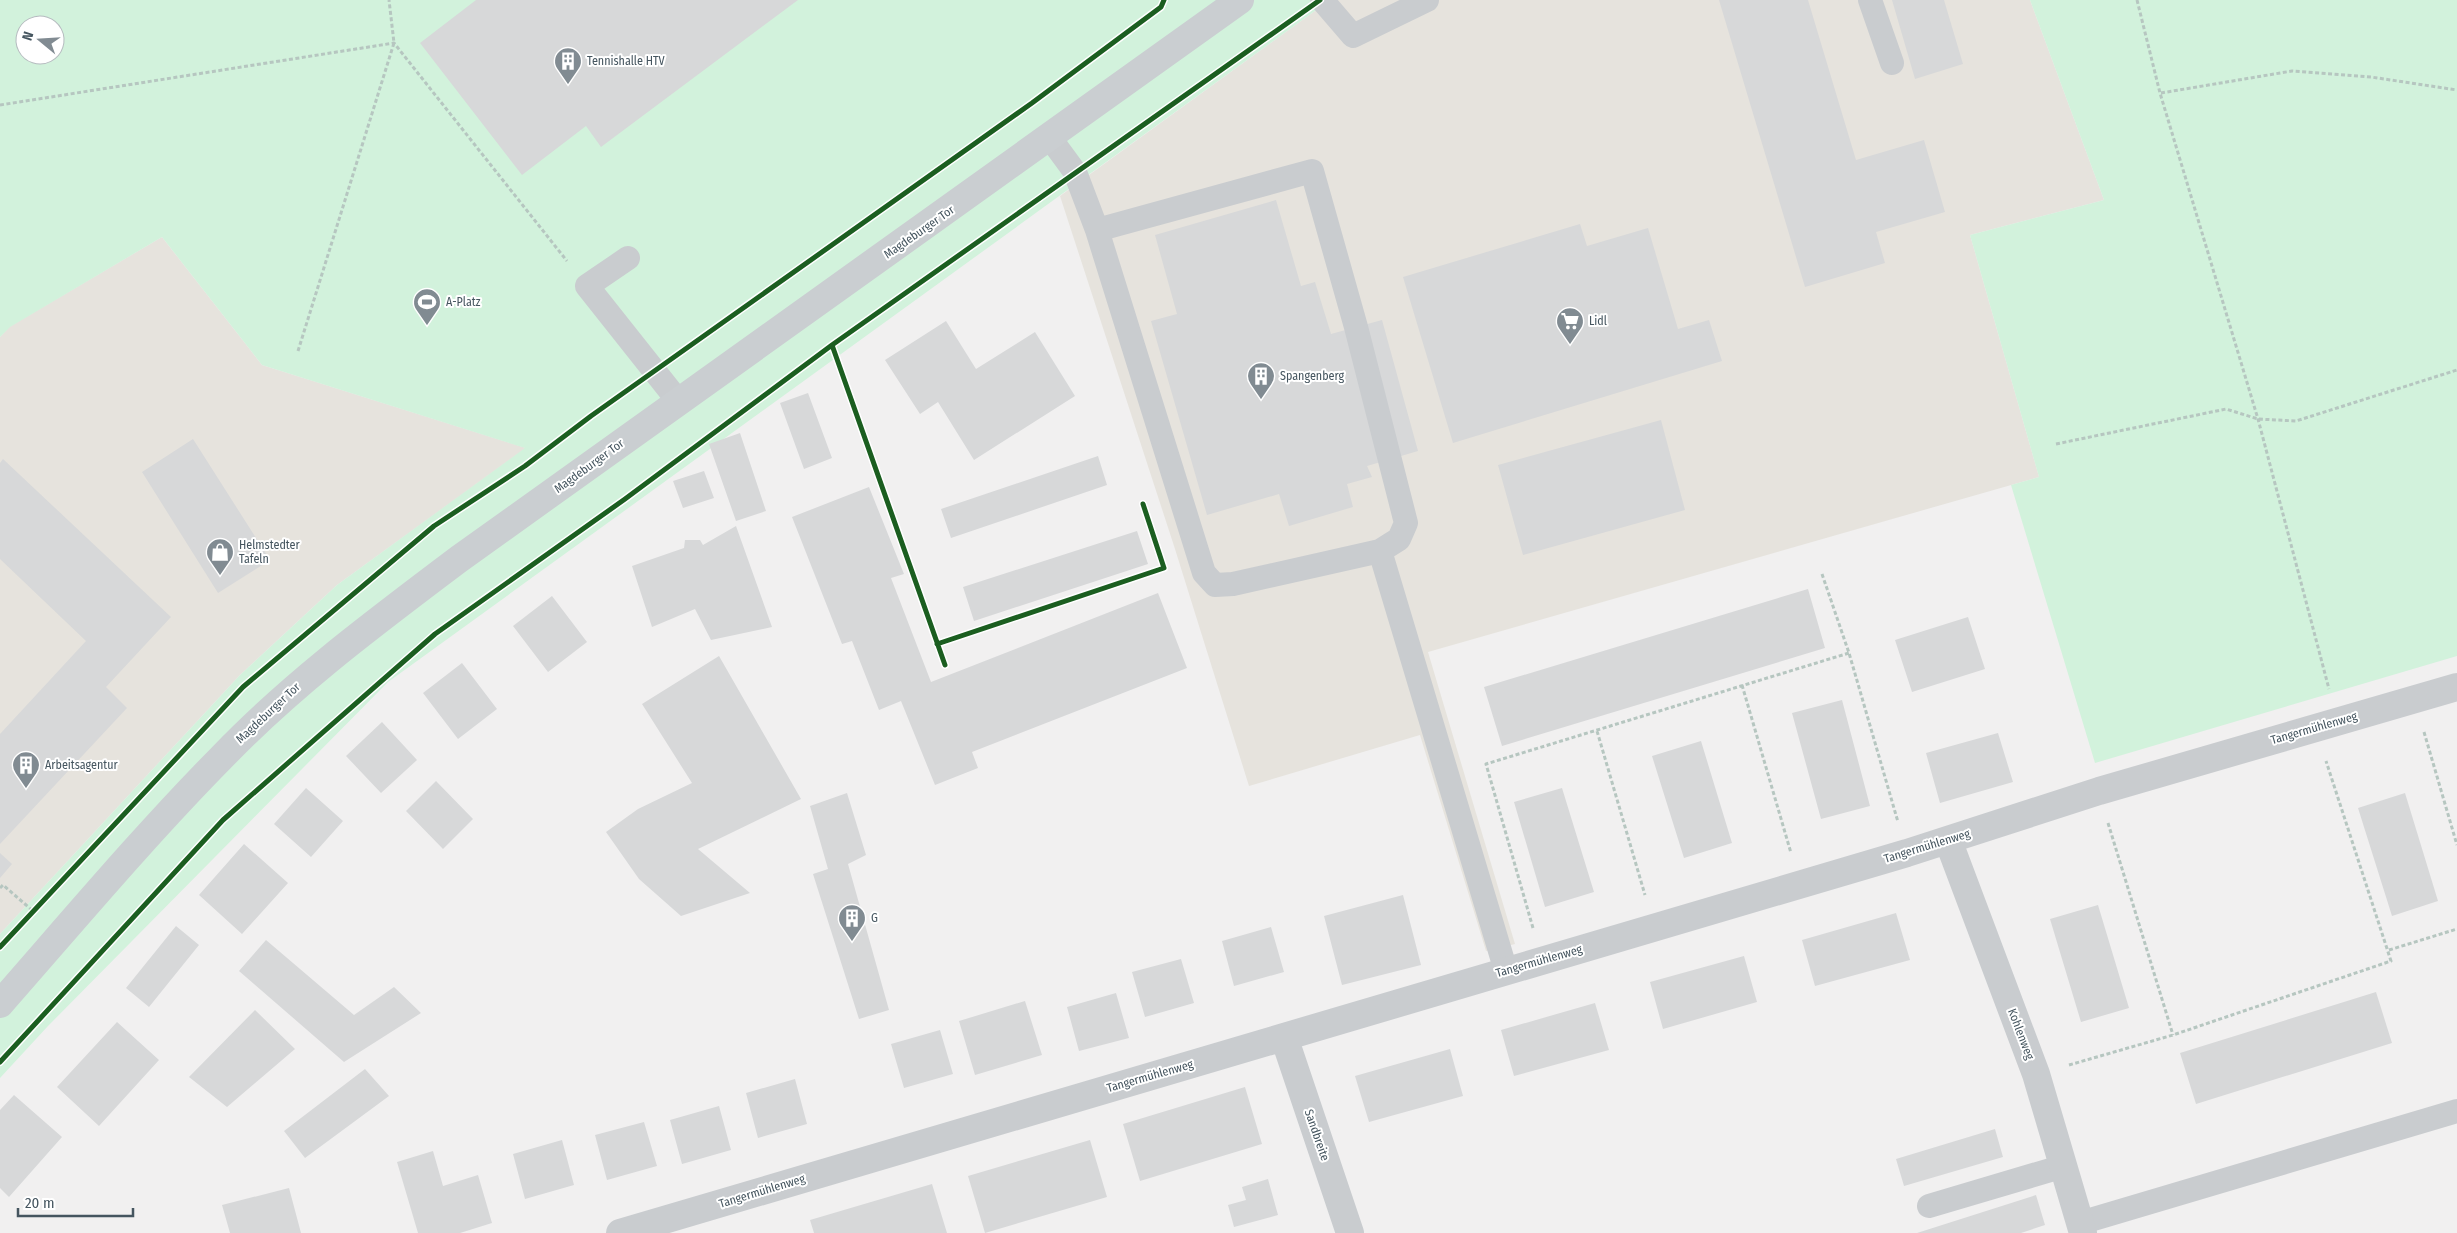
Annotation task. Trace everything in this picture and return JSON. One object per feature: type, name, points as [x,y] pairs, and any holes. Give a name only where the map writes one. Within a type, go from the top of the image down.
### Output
[{"type":"main road","name":"Magdeburger Tor","points":[[0,1004],[222,756],[300,683],[451,565],[1050,138],[1240,0]]},
{"type":"street","name":"Tangermühlenweg","points":[[620,1233],[1799,883],[1907,853],[2099,791],[2457,687]]},
{"type":"street","name":"Kohlenweg","points":[[1948,840],[2036,1074],[2082,1228]]},
{"type":"street","name":"Sandbreite","points":[[1284,1037],[1350,1233]]},
{"type":"lane","points":[[1322,0],[1353,36],[1428,0]]},
{"type":"lane","points":[[1870,0],[1892,63]]},
{"type":"lane","points":[[1050,138],[1074,172],[1097,230],[1204,573],[1215,585],[1233,584],[1380,551],[1399,539],[1406,523],[1356,327],[1312,171],[1097,230]]},
{"type":"lane","points":[[628,258],[587,286],[679,402]]},
{"type":"lane","points":[[1380,551],[1506,971]]},
{"type":"lane","points":[[2082,1228],[2457,1110]]},
{"type":"lane","points":[[1929,1206],[2064,1166]]},
{"type":"path","points":[[298,351],[394,43],[389,0]]},
{"type":"path","points":[[2036,1074],[2172,1035],[2391,961],[2327,724],[2258,419],[2160,93],[2137,0]]},
{"type":"path","points":[[0,105],[394,43]]},
{"type":"path","points":[[394,43],[587,286]]},
{"type":"path","points":[[2160,93],[2292,71],[2371,77],[2457,90]]},
{"type":"path","points":[[832,345],[945,665]]},
{"type":"path","points":[[2056,444],[2226,409],[2258,419],[2296,421],[2457,370]]},
{"type":"path","points":[[937,644],[1164,568],[1143,504]]},
{"type":"path","points":[[1822,574],[1849,652],[1907,853]]},
{"type":"path","points":[[1542,960],[1486,764],[1849,652]]},
{"type":"path","points":[[1742,685],[1799,883]]},
{"type":"path","points":[[2414,700],[2457,845]]},
{"type":"path","points":[[1597,731],[1655,927]]},
{"type":"path","points":[[2099,791],[2172,1035]]},
{"type":"path","points":[[0,888],[4,885],[33,911]]},
{"type":"path","points":[[2389,950],[2457,929]]},
{"type":"shaded area","points":[[1330,0],[2030,0],[2104,200],[1970,235],[2039,477],[1428,652],[1515,944],[1486,951],[1420,735],[1249,786],[1175,549],[1060,196]]},
{"type":"shaded area","points":[[162,237],[262,365],[526,448],[337,585],[240,675],[0,934],[0,337],[9,327]]},
{"type":"green space","points":[[0,0],[1330,0],[388,682],[48,1026],[0,1078],[0,934],[240,675],[337,585],[525,448],[262,365],[162,237],[10,327],[0,337]]},
{"type":"green space","points":[[2030,0],[2457,0],[2457,656],[2095,763],[2011,485],[2039,477],[1970,235],[2104,200]]},
{"type":"building","name":"Tennishalle HTV","points":[[476,0],[798,0],[601,147],[586,126],[522,175],[420,43]]},
{"type":"building","points":[[1719,0],[1808,0],[1856,160],[1924,140],[1945,212],[1876,232],[1885,263],[1805,287]]},
{"type":"building","points":[[1892,0],[1944,0],[1963,64],[1915,79]]},
{"type":"building","name":"Spangenberg","points":[[1276,200],[1301,286],[1315,282],[1331,334],[1382,320],[1418,451],[1367,466],[1372,477],[1347,484],[1353,507],[1289,526],[1279,494],[1207,515],[1151,321],[1177,314],[1155,235]]},
{"type":"building","name":"Lidl","points":[[1580,224],[1587,246],[1648,228],[1678,329],[1709,320],[1722,361],[1453,443],[1403,277]]},
{"type":"building","points":[[946,321],[976,369],[1035,332],[1075,396],[974,460],[938,402],[920,414],[885,360]]},
{"type":"building","points":[[808,393],[832,458],[804,469],[780,403]]},
{"type":"building","points":[[1661,420],[1685,510],[1523,555],[1498,465]]},
{"type":"building","points":[[740,433],[766,511],[736,521],[709,444]]},
{"type":"building","points":[[193,439],[270,560],[218,593],[142,472]]},
{"type":"building","points":[[1098,456],[1107,485],[951,538],[941,509]]},
{"type":"building","points":[[3,459],[171,617],[106,687],[127,708],[0,844],[0,734],[86,641],[0,559],[0,463]]},
{"type":"building","points":[[704,471],[714,498],[683,508],[673,481]]},
{"type":"building","points":[[869,487],[904,574],[891,578],[931,682],[1158,593],[1187,668],[972,752],[978,768],[935,785],[901,701],[879,710],[852,641],[842,644],[792,517]]},
{"type":"building","points":[[736,526],[772,627],[711,640],[695,609],[652,627],[632,566],[684,548],[685,540],[700,540],[703,545]]},
{"type":"building","points":[[1137,531],[1148,564],[974,621],[963,587]]},
{"type":"building","points":[[1808,589],[1825,648],[1502,746],[1484,687]]},
{"type":"building","points":[[552,596],[587,642],[548,672],[513,626]]},
{"type":"building","points":[[1968,617],[1985,669],[1912,692],[1895,640]]},
{"type":"building","points":[[719,656],[801,799],[698,849],[750,893],[681,916],[639,879],[606,832],[638,809],[692,783],[642,704]]},
{"type":"building","points":[[462,663],[497,709],[458,739],[423,693]]},
{"type":"building","points":[[1842,700],[1870,806],[1821,819],[1792,713]]},
{"type":"building","points":[[382,722],[417,760],[381,793],[346,756]]},
{"type":"building","points":[[1998,733],[2013,782],[1940,803],[1926,753]]},
{"type":"building","points":[[1701,741],[1732,843],[1684,858],[1652,756]]},
{"type":"building","points":[[436,781],[473,819],[443,849],[406,811]]},
{"type":"building","points":[[306,788],[343,821],[311,857],[274,824]]},
{"type":"building","points":[[1562,788],[1594,892],[1545,907],[1514,802]]},
{"type":"building","name":"G","points":[[847,793],[866,855],[848,864],[889,1010],[859,1019],[813,874],[828,869],[810,806]]},
{"type":"building","points":[[2405,793],[2438,901],[2392,916],[2358,808]]},
{"type":"building","points":[[244,844],[288,883],[242,934],[199,895]]},
{"type":"building","points":[[0,853],[12,864],[0,878]]},
{"type":"building","points":[[1403,895],[1421,965],[1342,985],[1324,916]]},
{"type":"building","points":[[2098,905],[2129,1008],[2081,1022],[2050,919]]},
{"type":"building","points":[[1896,913],[1910,960],[1815,986],[1802,940]]},
{"type":"building","points":[[176,926],[199,945],[149,1007],[126,988]]},
{"type":"building","points":[[1271,927],[1284,972],[1234,986],[1222,941]]},
{"type":"building","points":[[266,940],[354,1015],[394,987],[421,1013],[344,1062],[239,971]]},
{"type":"building","points":[[1744,956],[1757,1002],[1663,1029],[1650,982]]},
{"type":"building","points":[[1181,959],[1194,1003],[1145,1017],[1132,972]]},
{"type":"building","points":[[2376,992],[2392,1043],[2196,1104],[2180,1053]]},
{"type":"building","points":[[1116,993],[1129,1038],[1079,1051],[1067,1007]]},
{"type":"building","points":[[1025,1001],[1042,1055],[975,1075],[959,1021]]},
{"type":"building","points":[[1595,1003],[1609,1050],[1514,1076],[1501,1030]]},
{"type":"building","points":[[255,1010],[295,1049],[227,1107],[189,1077]]},
{"type":"building","points":[[117,1022],[159,1060],[99,1126],[57,1087]]},
{"type":"building","points":[[940,1030],[953,1074],[904,1088],[891,1044]]},
{"type":"building","points":[[1450,1049],[1463,1096],[1369,1122],[1355,1076]]},
{"type":"building","points":[[365,1069],[389,1096],[305,1158],[284,1131]]},
{"type":"building","points":[[795,1079],[807,1124],[758,1138],[746,1093]]},
{"type":"building","points":[[1245,1087],[1262,1144],[1140,1181],[1123,1124]]},
{"type":"building","points":[[14,1095],[62,1137],[9,1197],[0,1188],[0,1110]]},
{"type":"building","points":[[719,1106],[731,1150],[682,1164],[670,1120]]},
{"type":"building","points":[[644,1122],[657,1166],[607,1180],[595,1135]]},
{"type":"building","points":[[1995,1129],[2003,1157],[1904,1186],[1896,1159]]},
{"type":"building","points":[[562,1140],[574,1185],[525,1199],[513,1154]]},
{"type":"building","points":[[1090,1140],[1107,1197],[985,1233],[968,1176]]},
{"type":"building","points":[[433,1151],[443,1186],[478,1175],[492,1223],[460,1233],[418,1233],[397,1162]]},
{"type":"building","points":[[1268,1179],[1278,1215],[1234,1227],[1228,1205],[1246,1200],[1242,1187]]},
{"type":"building","points":[[932,1184],[947,1233],[814,1233],[810,1220]]},
{"type":"building","points":[[289,1188],[301,1233],[230,1233],[222,1205]]},
{"type":"building","points":[[2036,1195],[2045,1225],[2021,1233],[1917,1233]]},
{"type":"cycle path","points":[[0,947],[243,687],[434,526],[525,466],[591,416],[1032,103],[1161,7],[1164,0]]},
{"type":"cycle path","points":[[0,1062],[223,820],[435,634],[625,499],[832,345],[1320,0]]},
{"type":"cycle path","points":[[832,345],[945,665]]},
{"type":"cycle path","points":[[937,644],[1164,568],[1143,504]]},
{"type":"place","name":"Tennishalle HTV","points":[[568,85]]},
{"type":"place","name":"A-Platz","points":[[427,326]]},
{"type":"place","name":"Lidl","points":[[1570,345]]},
{"type":"place","name":"Spangenberg","points":[[1261,400]]},
{"type":"place","name":"Helmstedter Tafeln","points":[[220,576]]},
{"type":"place","name":"Arbeitsagentur","points":[[26,789]]},
{"type":"place","name":"G","points":[[852,942]]}]
